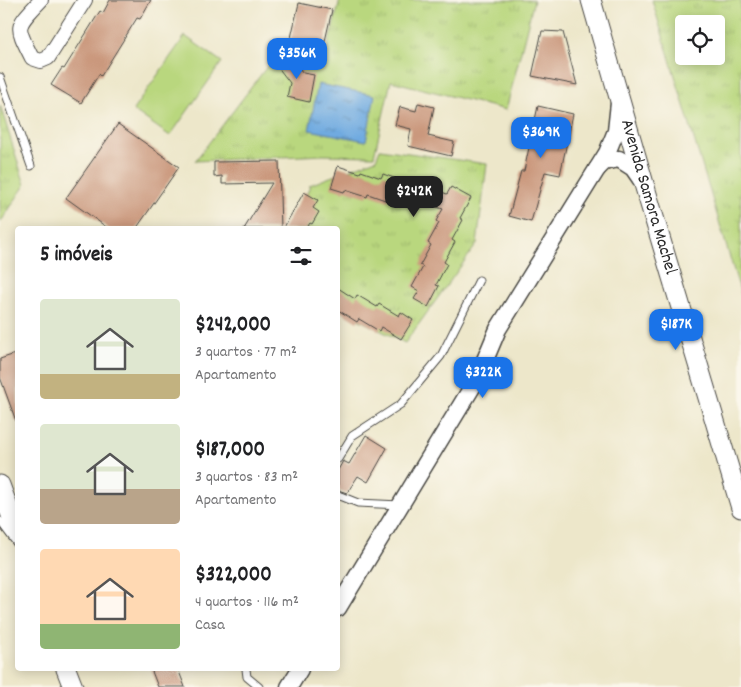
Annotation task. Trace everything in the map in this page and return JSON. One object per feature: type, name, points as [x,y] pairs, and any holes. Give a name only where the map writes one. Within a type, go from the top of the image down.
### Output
[{"type":"main road","name":"Avenida Samora Machel","points":[[591,3],[741,508]]},
{"type":"main road","points":[[0,485],[15,526]]},
{"type":"main road","points":[[67,671],[73,687]]},
{"type":"street","points":[[41,0],[26,17],[20,28],[20,33],[32,58],[41,61],[48,58],[85,0]]},
{"type":"street","points":[[340,605],[477,379],[498,329],[607,153],[616,131],[619,93]]},
{"type":"street","points":[[595,170],[604,162],[619,158],[633,168],[644,184]]},
{"type":"street","points":[[289,687],[299,671]]},
{"type":"lane","points":[[0,77],[31,166]]},
{"type":"lane","points":[[340,456],[352,436],[402,404],[442,356],[480,280]]},
{"type":"lane","points":[[340,496],[358,503],[400,505]]},
{"type":"lane","points":[[0,521],[15,541]]},
{"type":"lane","points":[[246,671],[247,677],[259,687]]},
{"type":"green space","points":[[340,0],[534,0],[506,110],[391,81],[374,156],[323,155],[195,161],[282,47],[324,60]]},
{"type":"green space","points":[[652,0],[741,0],[741,294]]},
{"type":"green space","points":[[185,36],[222,62],[170,136],[133,110]]},
{"type":"green space","points":[[0,105],[25,185],[0,223]]},
{"type":"green space","points":[[380,149],[487,164],[477,244],[405,343],[340,310],[340,226],[295,226],[310,185],[376,159]]},
{"type":"water","points":[[318,84],[375,95],[366,141],[309,130]]},
{"type":"building","points":[[110,0],[151,0],[140,19],[137,18],[101,76],[99,74],[81,103],[51,85],[62,68],[64,69],[100,11],[103,13]]},
{"type":"building","points":[[299,3],[332,10],[323,50],[290,42]]},
{"type":"building","points":[[542,31],[563,32],[577,85],[532,76]]},
{"type":"building","points":[[290,56],[303,73],[314,75],[309,102],[287,97],[290,83],[277,66]]},
{"type":"building","points":[[418,103],[434,107],[428,136],[454,142],[451,156],[408,146],[411,129],[395,125],[400,107],[416,111]]},
{"type":"building","points":[[538,106],[573,114],[560,175],[545,172],[531,222],[509,216],[521,171],[524,171]]},
{"type":"building","points":[[118,124],[179,167],[138,226],[105,226],[66,198]]},
{"type":"building","points":[[279,161],[281,226],[246,226],[272,183],[222,184],[222,176],[214,177],[214,162]]},
{"type":"building","points":[[338,166],[381,178],[383,174],[405,182],[406,179],[447,194],[451,187],[471,198],[460,218],[463,220],[452,240],[455,242],[444,262],[447,264],[436,285],[439,286],[428,307],[414,299],[419,291],[412,287],[423,267],[420,265],[431,245],[428,243],[439,223],[436,221],[443,209],[414,199],[411,206],[389,198],[388,201],[368,194],[367,197],[331,188]]},
{"type":"building","points":[[304,192],[318,200],[313,208],[319,212],[312,224],[310,223],[308,226],[285,226]]},
{"type":"building","points":[[340,289],[355,299],[357,295],[377,307],[379,304],[399,316],[401,312],[413,320],[401,339],[381,327],[379,331],[359,319],[357,322],[340,311]]},
{"type":"building","points":[[15,354],[15,418],[0,377],[0,359]]},
{"type":"building","points":[[366,435],[387,448],[368,482],[358,476],[347,493],[340,491],[340,466],[343,461],[349,464]]},
{"type":"building","points":[[152,671],[179,671],[185,687],[158,687]]}]
